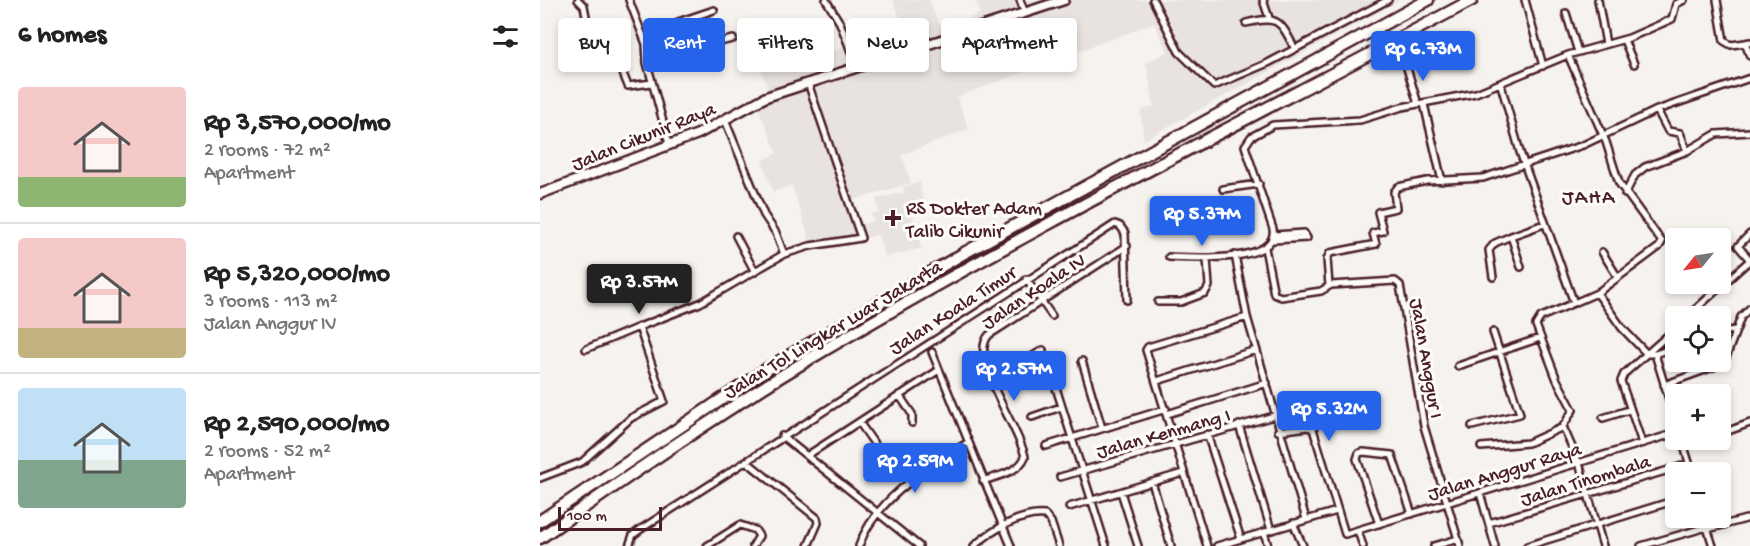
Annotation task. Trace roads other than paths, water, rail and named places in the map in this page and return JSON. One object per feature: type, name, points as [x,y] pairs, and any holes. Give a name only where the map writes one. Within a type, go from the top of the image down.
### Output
[{"type":"highway","name":"Jalan Tol Lingkar Luar Jakarta","points":[[540,521],[780,361],[976,247],[1428,0]]},
{"type":"highway","name":"Jalan Tol Lingkar Luar Jakarta","points":[[540,538],[622,480],[803,363],[930,288],[1472,0]]},
{"type":"street","points":[[578,0],[584,6],[595,62],[620,66],[628,86],[652,83]]},
{"type":"street","points":[[629,0],[643,36]]},
{"type":"street","points":[[826,0],[840,23],[846,39]]},
{"type":"street","points":[[1020,0],[1025,13]]},
{"type":"street","name":"Jalan Cikunir Raya","points":[[929,44],[1064,0]]},
{"type":"street","points":[[1153,0],[1179,52],[1211,84],[1219,86],[1388,0]]},
{"type":"street","points":[[1263,0],[1269,18]]},
{"type":"street","points":[[1525,0],[1543,66]]},
{"type":"street","points":[[1598,0],[1606,44]]},
{"type":"street","points":[[1274,237],[1259,184],[1245,146],[1251,137],[1276,124],[1351,121],[1421,104],[1459,98],[1501,85],[1568,55],[1624,40],[1672,19],[1676,4],[1684,0]]},
{"type":"street","points":[[1717,0],[1724,41],[1731,45],[1748,42],[1750,56]]},
{"type":"street","points":[[687,18],[714,10]]},
{"type":"street","points":[[1566,13],[1578,52]]},
{"type":"street","points":[[1246,23],[1269,18],[1281,23],[1294,49]]},
{"type":"street","points":[[725,41],[733,39]]},
{"type":"street","points":[[1624,40],[1634,64]]},
{"type":"street","points":[[1481,447],[1528,443],[1562,428],[1573,410],[1540,338],[1536,325],[1538,319],[1597,293],[1659,247],[1662,242],[1625,194],[1568,55]]},
{"type":"street","points":[[1406,65],[1421,104],[1442,181]]},
{"type":"street","name":"Jalan Cikunir Raya","points":[[540,194],[698,134],[766,97],[846,71]]},
{"type":"street","points":[[649,72],[669,144]]},
{"type":"street","points":[[1329,286],[1327,259],[1330,253],[1376,244],[1373,233],[1383,231],[1378,212],[1396,208],[1395,188],[1413,183],[1483,178],[1603,136],[1657,110],[1750,78]]},
{"type":"street","points":[[586,349],[699,303],[784,255],[810,246],[861,238],[808,83]]},
{"type":"street","points":[[1501,85],[1544,224],[1575,303]]},
{"type":"street","points":[[1657,110],[1668,131],[1680,133],[1687,151]]},
{"type":"street","points":[[725,120],[761,209],[776,233],[784,255]]},
{"type":"street","points":[[1625,194],[1635,175],[1645,167],[1687,151],[1720,133],[1750,132]]},
{"type":"street","points":[[1223,189],[1259,184]]},
{"type":"street","name":"Jalan Koala Timur","points":[[629,546],[633,536],[641,529],[1114,224],[1120,226],[1125,233],[1127,246]]},
{"type":"street","points":[[1493,277],[1489,250],[1495,243],[1544,224]]},
{"type":"street","points":[[1169,257],[1207,259],[1265,248],[1274,237],[1304,233],[1307,239],[1274,237]]},
{"type":"street","points":[[1699,306],[1750,260],[1738,246],[1750,234]]},
{"type":"street","points":[[1511,236],[1521,267]]},
{"type":"street","points":[[736,237],[755,272]]},
{"type":"street","points":[[1127,246],[1127,300]]},
{"type":"street","name":"Jalan Koala IV","points":[[983,481],[1016,468],[1022,464],[1025,456],[991,381],[981,349],[982,342],[989,335],[1127,246]]},
{"type":"street","name":"Jalan Anggur I","points":[[1265,248],[1274,294],[1281,297],[1321,291],[1329,286],[1395,281],[1400,285],[1424,426],[1448,503]]},
{"type":"street","points":[[1602,252],[1617,276]]},
{"type":"street","points":[[1235,255],[1247,317],[1267,383],[1278,431],[1306,519]]},
{"type":"street","points":[[1158,302],[1181,302],[1205,293],[1209,286],[1207,259]]},
{"type":"street","points":[[1026,279],[1052,316]]},
{"type":"street","points":[[1597,293],[1622,328],[1647,354],[1665,351]]},
{"type":"street","points":[[1664,385],[1724,363],[1741,316],[1750,308]]},
{"type":"street","points":[[1207,546],[1183,473],[1177,442],[1146,350],[1148,346],[1247,317]]},
{"type":"street","points":[[540,478],[584,461],[631,418],[663,402],[639,327]]},
{"type":"street","points":[[1731,331],[1735,330]]},
{"type":"street","points":[[1472,426],[1520,414],[1493,332]]},
{"type":"street","points":[[1458,366],[1540,338]]},
{"type":"street","points":[[1642,443],[1621,381],[1624,374],[1665,338]]},
{"type":"street","points":[[991,381],[1043,350]]},
{"type":"street","points":[[1157,381],[1256,350]]},
{"type":"street","points":[[932,352],[967,443],[1011,546]]},
{"type":"street","points":[[1655,354],[1665,388]]},
{"type":"street","points":[[1082,361],[1102,428]]},
{"type":"street","points":[[808,454],[939,370]]},
{"type":"street","points":[[1051,372],[1106,546]]},
{"type":"street","points":[[1046,446],[1102,428],[1267,383]]},
{"type":"street","points":[[899,395],[912,414],[912,423]]},
{"type":"street","points":[[1032,417],[1061,407]]},
{"type":"street","points":[[1603,418],[1629,410]]},
{"type":"street","name":"Jalan Kenmang I","points":[[1060,477],[1274,416]]},
{"type":"street","points":[[859,422],[880,452]]},
{"type":"street","points":[[1731,430],[1750,423]]},
{"type":"street","points":[[1239,425],[1268,531],[1268,546]]},
{"type":"street","points":[[1217,546],[1337,511],[1313,429],[1308,427],[1278,431]]},
{"type":"street","points":[[1562,428],[1578,463],[1603,546]]},
{"type":"street","points":[[1207,434],[1241,539]]},
{"type":"street","points":[[782,436],[808,454],[919,546]]},
{"type":"street","name":"Jalan Anggur Raya","points":[[1337,511],[1342,531],[1345,534],[1665,436]]},
{"type":"street","points":[[859,546],[879,513],[921,473],[967,443]]},
{"type":"street","points":[[1379,524],[1358,459],[1359,453],[1392,455],[1412,514]]},
{"type":"street","points":[[746,461],[817,518],[818,523],[808,546]]},
{"type":"street","name":"Jalan Tinombala","points":[[1489,523],[1665,471]]},
{"type":"street","points":[[1069,507],[1183,473]]},
{"type":"street","points":[[1152,482],[1171,546]]},
{"type":"street","points":[[1121,492],[1138,546]]},
{"type":"street","points":[[1480,493],[1495,546]]},
{"type":"street","points":[[1448,503],[1460,546]]},
{"type":"street","points":[[1527,546],[1665,503]]},
{"type":"street","points":[[974,546],[1002,527],[1030,516],[1045,514],[1051,522],[1059,546]]},
{"type":"street","points":[[1731,523],[1746,519]]},
{"type":"street","points":[[1293,523],[1303,546]]},
{"type":"street","points":[[707,546],[741,525],[754,530],[759,536],[753,546]]},
{"type":"street","points":[[1641,546],[1708,528],[1713,546]]},
{"type":"street","points":[[1358,531],[1363,546]]},
{"type":"street","points":[[1434,546],[1458,539]]},
{"type":"place","name":"RS Dokter Adam Talib Cikunir","points":[[893,218]]},
{"type":"district","name":"JAHA","points":[[1589,196]]}]
